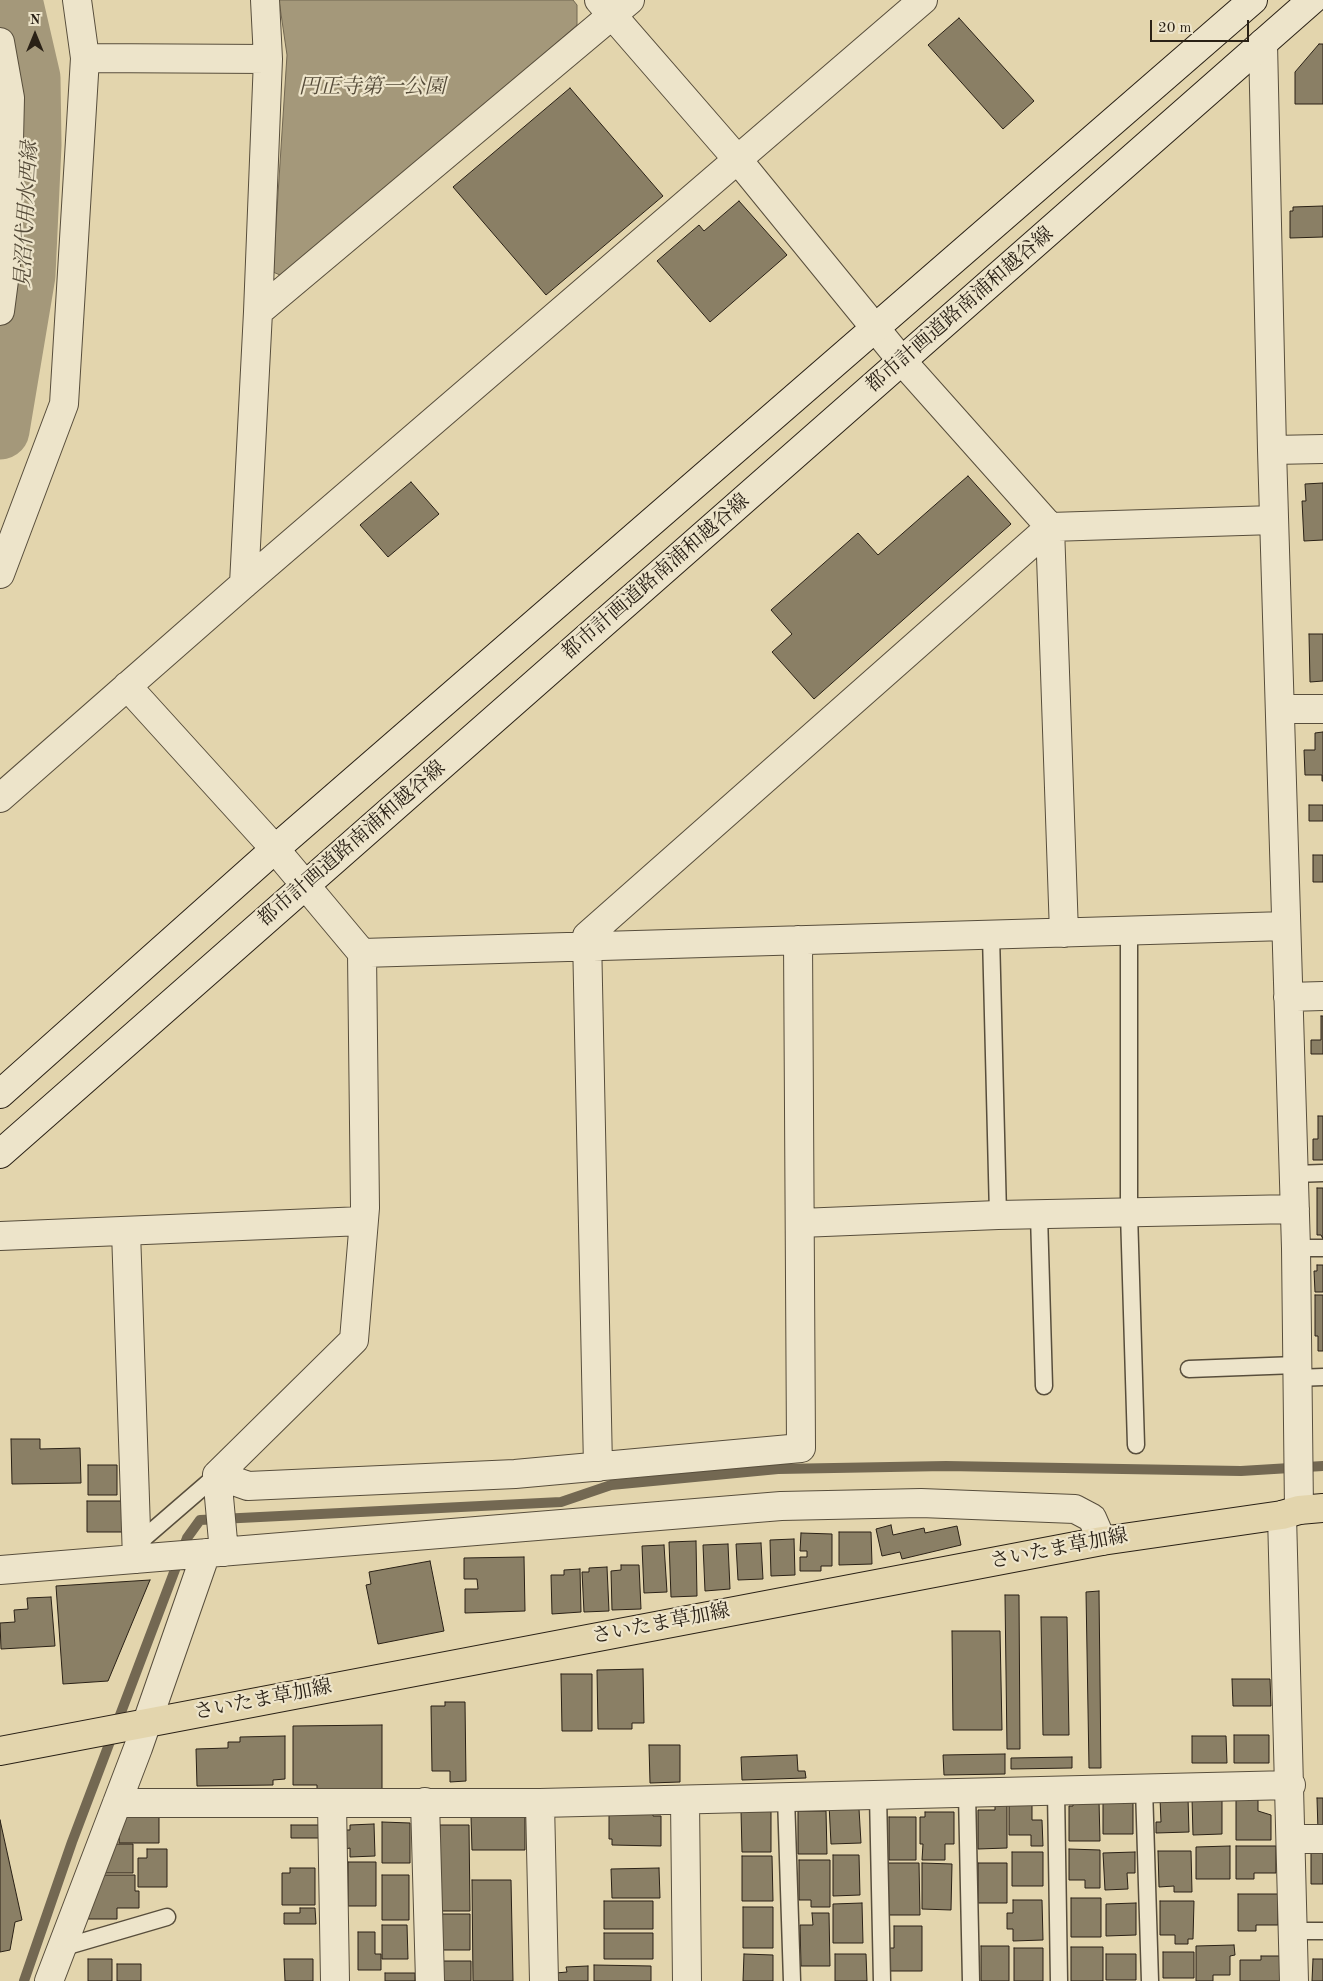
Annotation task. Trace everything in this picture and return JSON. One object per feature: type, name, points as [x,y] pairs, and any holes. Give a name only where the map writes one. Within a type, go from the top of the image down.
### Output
[{"type":"main road","name":"さいたま草加線","points":[[0,1751],[1102,1541],[1301,1511]]},
{"type":"street","points":[[0,574],[64,404],[85,58],[77,0]]},
{"type":"street","points":[[244,584],[258,312],[268,59],[265,0]]},
{"type":"street","points":[[0,798],[244,584],[923,0]]},
{"type":"street","name":"都市計画道路南浦和越谷線","points":[[0,1094],[275,849],[1253,0]]},
{"type":"street","name":"都市計画道路南浦和越谷線","points":[[0,1154],[1312,0]]},
{"type":"street","points":[[258,312],[614,5],[902,361],[1050,526],[1064,933]]},
{"type":"street","points":[[1263,43],[1272,450],[1295,1209],[1296,1372],[1301,1511],[1291,1784],[1294,1981]]},
{"type":"street","points":[[0,311],[6,265],[10,98],[1,49]]},
{"type":"street","points":[[85,58],[268,59]]},
{"type":"street","points":[[1272,450],[1323,449]]},
{"type":"street","points":[[598,1467],[587,936],[1050,526],[1274,520]]},
{"type":"street","points":[[49,1981],[117,1803],[139,1724],[215,1553],[216,1476],[354,1340],[363,1221],[362,953],[275,849],[127,686]]},
{"type":"street","points":[[1280,709],[1323,709]]},
{"type":"street","points":[[362,953],[1286,926]]},
{"type":"street","points":[[216,1476],[248,1486],[514,1474],[801,1448],[798,940]]},
{"type":"street","points":[[1288,997],[1323,996]]},
{"type":"street","points":[[800,1223],[998,1215],[1295,1209]]},
{"type":"street","points":[[0,1236],[363,1221]]},
{"type":"street","points":[[126,1231],[136,1552]]},
{"type":"street","points":[[0,1570],[136,1552],[215,1553],[781,1506],[921,1503],[1075,1510],[1092,1518],[1102,1541]]},
{"type":"street","points":[[117,1803],[540,1803],[1291,1784]]},
{"type":"street","points":[[685,1800],[686,1981]]},
{"type":"street","points":[[425,1802],[430,1981]]},
{"type":"street","points":[[332,1803],[335,1981]]},
{"type":"street","points":[[540,1803],[544,1981]]},
{"type":"street","points":[[1292,1839],[1323,1839]]},
{"type":"lane","points":[[1129,931],[1129,1213],[1136,1445]]},
{"type":"lane","points":[[991,935],[998,1215]]},
{"type":"lane","points":[[1294,1174],[1323,1174]]},
{"type":"lane","points":[[1039,1215],[1044,1386]]},
{"type":"lane","points":[[1296,1248],[1323,1248]]},
{"type":"lane","points":[[1188,1369],[1296,1372],[1323,1377]]},
{"type":"lane","points":[[136,1552],[216,1476]]},
{"type":"lane","points":[[1144,1788],[1150,1981]]},
{"type":"lane","points":[[1056,1790],[1059,1981]]},
{"type":"lane","points":[[967,1793],[971,1981]]},
{"type":"lane","points":[[878,1795],[882,1981]]},
{"type":"lane","points":[[786,1797],[792,1981]]},
{"type":"lane","points":[[61,1948],[167,1917]]},
{"type":"lane","points":[[1293,1931],[1323,1931]]},
{"type":"water","name":"円正寺第一公園","points":[[279,0],[573,0],[577,5],[577,25],[287,278],[273,272],[287,55]]},
{"type":"building","points":[[959,18],[1034,101],[1003,129],[928,45]]},
{"type":"building","points":[[1319,44],[1323,44],[1323,104],[1295,104],[1295,72]]},
{"type":"building","points":[[570,88],[663,196],[546,295],[453,187]]},
{"type":"building","points":[[739,201],[787,255],[710,322],[657,261],[699,225],[704,231]]},
{"type":"building","points":[[1323,206],[1323,237],[1290,238],[1290,211],[1293,211],[1293,207]]},
{"type":"building","points":[[968,476],[1011,524],[814,699],[772,652],[792,634],[771,610],[858,533],[878,555]]},
{"type":"building","points":[[411,482],[439,514],[388,557],[360,525]]},
{"type":"building","points":[[1323,483],[1323,540],[1304,541],[1302,501],[1306,501],[1305,484]]},
{"type":"building","points":[[1309,634],[1323,634],[1323,681],[1310,682]]},
{"type":"building","points":[[1323,732],[1322,781],[1322,775],[1305,775],[1304,750],[1315,750],[1315,733]]},
{"type":"building","points":[[1309,805],[1323,805],[1323,821],[1309,821]]},
{"type":"building","points":[[1313,855],[1323,855],[1323,882],[1313,882]]},
{"type":"building","points":[[1321,1016],[1323,1016],[1323,1054],[1311,1054],[1311,1040],[1321,1040]]},
{"type":"building","points":[[1318,1116],[1323,1116],[1323,1160],[1313,1160],[1313,1139],[1318,1139]]},
{"type":"building","points":[[1317,1188],[1323,1188],[1323,1239],[1321,1235],[1317,1235]]},
{"type":"building","points":[[1317,1265],[1323,1265],[1323,1292],[1315,1292],[1314,1271],[1317,1271]]},
{"type":"building","points":[[1315,1295],[1323,1295],[1323,1351],[1318,1351],[1318,1336],[1315,1336]]},
{"type":"building","points":[[11,1439],[40,1439],[40,1449],[80,1448],[81,1483],[12,1484]]},
{"type":"building","points":[[88,1465],[117,1465],[117,1495],[88,1495]]},
{"type":"building","points":[[87,1501],[124,1501],[124,1532],[87,1532]]},
{"type":"building","points":[[891,1525],[893,1535],[924,1528],[925,1533],[957,1526],[961,1545],[902,1559],[900,1552],[882,1556],[876,1529]]},
{"type":"building","points":[[839,1532],[871,1532],[872,1564],[839,1565]]},
{"type":"building","points":[[801,1533],[832,1534],[832,1566],[821,1566],[821,1571],[800,1571],[800,1557],[807,1557],[807,1551],[800,1551]]},
{"type":"building","points":[[794,1539],[795,1575],[771,1576],[770,1540]]},
{"type":"building","points":[[696,1541],[697,1596],[671,1597],[669,1542]]},
{"type":"building","points":[[761,1543],[763,1579],[738,1580],[736,1544]]},
{"type":"building","points":[[728,1544],[730,1589],[705,1591],[703,1545]]},
{"type":"building","points":[[664,1545],[667,1592],[644,1593],[642,1546]]},
{"type":"building","points":[[524,1557],[525,1611],[465,1613],[465,1589],[478,1589],[477,1579],[464,1579],[464,1558]]},
{"type":"building","points":[[430,1561],[444,1631],[378,1644],[366,1585],[371,1584],[369,1572]]},
{"type":"building","points":[[621,1565],[639,1565],[641,1609],[612,1610],[611,1571],[621,1570]]},
{"type":"building","points":[[607,1567],[609,1611],[584,1612],[582,1572],[589,1572],[589,1568]]},
{"type":"building","points":[[580,1569],[581,1612],[552,1614],[551,1575],[564,1575],[564,1570]]},
{"type":"building","points":[[150,1580],[108,1681],[63,1684],[56,1586]]},
{"type":"building","points":[[1099,1591],[1101,1768],[1089,1768],[1086,1592]]},
{"type":"building","points":[[1005,1595],[1019,1595],[1020,1749],[1007,1749]]},
{"type":"building","points":[[51,1597],[55,1646],[1,1649],[0,1623],[15,1622],[14,1610],[28,1609],[27,1598]]},
{"type":"building","points":[[1041,1617],[1067,1617],[1069,1735],[1043,1735]]},
{"type":"building","points":[[952,1631],[1000,1631],[1002,1730],[953,1730]]},
{"type":"building","points":[[643,1669],[644,1723],[632,1723],[632,1729],[598,1729],[597,1670]]},
{"type":"building","points":[[561,1674],[592,1674],[592,1731],[562,1731]]},
{"type":"building","points":[[1232,1679],[1270,1679],[1271,1706],[1233,1706]]},
{"type":"building","points":[[445,1702],[465,1702],[466,1781],[450,1782],[450,1771],[432,1771],[431,1706],[445,1706]]},
{"type":"building","points":[[382,1725],[382,1789],[317,1790],[317,1785],[293,1785],[293,1726]]},
{"type":"building","points":[[1234,1735],[1269,1735],[1269,1763],[1234,1763]]},
{"type":"building","points":[[285,1736],[285,1779],[273,1780],[273,1785],[197,1786],[196,1749],[228,1748],[228,1742],[240,1742],[240,1737]]},
{"type":"building","points":[[1192,1736],[1226,1736],[1227,1763],[1192,1763]]},
{"type":"building","points":[[649,1745],[680,1745],[680,1782],[650,1783]]},
{"type":"building","points":[[1005,1754],[1005,1774],[944,1775],[943,1755]]},
{"type":"building","points":[[797,1755],[798,1771],[805,1771],[806,1778],[742,1780],[741,1757]]},
{"type":"building","points":[[1072,1757],[1072,1768],[1011,1769],[1011,1758]]},
{"type":"building","points":[[1236,1797],[1258,1797],[1258,1811],[1271,1815],[1271,1840],[1236,1840]]},
{"type":"building","points":[[1188,1798],[1189,1832],[1156,1833],[1156,1822],[1161,1822],[1160,1799]]},
{"type":"building","points":[[1222,1798],[1222,1834],[1193,1835],[1192,1799]]},
{"type":"building","points":[[1317,1798],[1323,1798],[1323,1830],[1318,1831]]},
{"type":"building","points":[[1009,1801],[1032,1801],[1032,1820],[1042,1820],[1043,1846],[1031,1846],[1031,1835],[1009,1835]]},
{"type":"building","points":[[1073,1801],[1099,1801],[1100,1841],[1069,1841],[1069,1806],[1073,1806]]},
{"type":"building","points":[[1103,1801],[1133,1801],[1133,1834],[1103,1834]]},
{"type":"building","points":[[829,1804],[859,1809],[861,1843],[831,1844]]},
{"type":"building","points":[[995,1804],[1007,1804],[1007,1848],[978,1849],[978,1810],[995,1810]]},
{"type":"building","points":[[609,1809],[653,1809],[653,1816],[661,1816],[661,1846],[612,1845],[612,1839],[609,1839]]},
{"type":"building","points":[[741,1811],[771,1811],[771,1852],[742,1852]]},
{"type":"building","points":[[798,1811],[826,1811],[827,1854],[798,1854]]},
{"type":"building","points":[[925,1812],[954,1812],[954,1844],[945,1844],[945,1860],[922,1860],[923,1844],[920,1844],[920,1817],[925,1817]]},
{"type":"building","points":[[120,1814],[159,1815],[159,1843],[119,1843]]},
{"type":"building","points":[[525,1816],[525,1850],[472,1850],[471,1817]]},
{"type":"building","points":[[889,1817],[916,1817],[916,1860],[889,1860]]},
{"type":"building","points":[[0,1820],[22,1920],[15,1922],[10,1950],[0,1952]]},
{"type":"building","points":[[382,1822],[410,1823],[410,1863],[382,1863]]},
{"type":"building","points":[[374,1824],[375,1856],[350,1857],[350,1848],[345,1849],[345,1830],[350,1830],[350,1825]]},
{"type":"building","points":[[291,1825],[319,1825],[319,1838],[291,1838]]},
{"type":"building","points":[[440,1825],[469,1825],[470,1911],[440,1911]]},
{"type":"building","points":[[111,1844],[133,1844],[133,1873],[105,1873],[105,1855]]},
{"type":"building","points":[[1230,1846],[1230,1879],[1196,1879],[1196,1847]]},
{"type":"building","points":[[1236,1846],[1276,1846],[1276,1873],[1254,1873],[1254,1879],[1236,1879]]},
{"type":"building","points":[[147,1849],[167,1849],[167,1887],[138,1887],[138,1858],[147,1858]]},
{"type":"building","points":[[1069,1849],[1100,1850],[1100,1888],[1085,1888],[1085,1880],[1069,1880]]},
{"type":"building","points":[[1158,1851],[1191,1851],[1192,1892],[1174,1892],[1174,1886],[1159,1887]]},
{"type":"building","points":[[1012,1852],[1043,1852],[1043,1886],[1012,1886]]},
{"type":"building","points":[[1135,1852],[1135,1873],[1127,1873],[1128,1889],[1105,1890],[1103,1853]]},
{"type":"building","points":[[1311,1853],[1323,1853],[1323,1884],[1311,1884]]},
{"type":"building","points":[[833,1855],[859,1855],[860,1895],[833,1896]]},
{"type":"building","points":[[742,1856],[772,1856],[773,1901],[742,1901]]},
{"type":"building","points":[[799,1860],[830,1860],[830,1907],[811,1907],[811,1900],[799,1900]]},
{"type":"building","points":[[348,1862],[376,1862],[376,1906],[348,1906]]},
{"type":"building","points":[[888,1863],[919,1863],[920,1915],[889,1915]]},
{"type":"building","points":[[922,1863],[952,1864],[951,1910],[922,1909]]},
{"type":"building","points":[[978,1863],[1007,1863],[1007,1903],[978,1903]]},
{"type":"building","points":[[290,1868],[315,1868],[315,1905],[282,1905],[282,1873],[290,1873]]},
{"type":"building","points":[[659,1868],[660,1898],[612,1898],[611,1869]]},
{"type":"building","points":[[93,1875],[135,1875],[135,1891],[139,1891],[139,1908],[117,1908],[117,1919],[85,1919],[89,1903],[93,1903]]},
{"type":"building","points":[[382,1875],[409,1875],[409,1920],[382,1920]]},
{"type":"building","points":[[472,1880],[511,1880],[513,1981],[473,1981]]},
{"type":"building","points":[[1238,1894],[1278,1894],[1278,1925],[1256,1925],[1256,1931],[1238,1931]]},
{"type":"building","points":[[1071,1898],[1101,1898],[1101,1937],[1071,1937]]},
{"type":"building","points":[[1013,1900],[1042,1900],[1043,1940],[1013,1941],[1013,1929],[1007,1929],[1007,1913],[1013,1913]]},
{"type":"building","points":[[604,1901],[653,1901],[653,1929],[604,1929]]},
{"type":"building","points":[[1160,1901],[1194,1901],[1193,1939],[1188,1939],[1188,1944],[1175,1944],[1175,1935],[1160,1935]]},
{"type":"building","points":[[862,1903],[863,1943],[833,1943],[833,1904]]},
{"type":"building","points":[[1136,1903],[1136,1935],[1106,1936],[1106,1904]]},
{"type":"building","points":[[743,1907],[773,1907],[773,1948],[743,1948]]},
{"type":"building","points":[[300,1908],[315,1908],[316,1924],[284,1924],[284,1913],[300,1913]]},
{"type":"building","points":[[812,1913],[829,1913],[830,1966],[801,1966],[800,1925],[813,1925]]},
{"type":"building","points":[[439,1914],[470,1914],[470,1950],[440,1950]]},
{"type":"building","points":[[382,1925],[407,1925],[408,1959],[382,1959]]},
{"type":"building","points":[[894,1926],[922,1926],[922,1971],[887,1971],[887,1948],[894,1948]]},
{"type":"building","points":[[358,1932],[375,1932],[375,1954],[381,1954],[381,1970],[358,1970]]},
{"type":"building","points":[[604,1933],[653,1933],[653,1959],[604,1959]]},
{"type":"building","points":[[1234,1945],[1235,1955],[1230,1956],[1230,1975],[1213,1975],[1213,1981],[1196,1981],[1196,1946]]},
{"type":"building","points":[[981,1946],[1009,1946],[1009,1981],[981,1981]]},
{"type":"building","points":[[1071,1947],[1103,1947],[1103,1981],[1071,1981]]},
{"type":"building","points":[[1014,1948],[1043,1948],[1043,1981],[1014,1981]]},
{"type":"building","points":[[1163,1952],[1194,1952],[1194,1978],[1163,1978]]},
{"type":"building","points":[[744,1954],[773,1955],[773,1981],[743,1981]]},
{"type":"building","points":[[835,1954],[866,1954],[867,1981],[835,1981]]},
{"type":"building","points":[[1106,1954],[1136,1954],[1136,1980],[1106,1980]]},
{"type":"building","points":[[1261,1956],[1282,1956],[1282,1981],[1240,1981],[1240,1960],[1261,1960]]},
{"type":"building","points":[[88,1959],[112,1959],[112,1981],[88,1981]]},
{"type":"building","points":[[284,1959],[313,1959],[313,1981],[285,1981]]},
{"type":"building","points":[[1313,1959],[1323,1959],[1323,1981],[1312,1981]]},
{"type":"building","points":[[441,1961],[471,1961],[471,1981],[441,1981]]},
{"type":"building","points":[[117,1964],[141,1964],[141,1981],[117,1981]]},
{"type":"building","points":[[594,1965],[651,1966],[651,1981],[594,1981]]},
{"type":"building","points":[[588,1966],[588,1981],[557,1981],[556,1973],[567,1972],[566,1967]]},
{"type":"building","points":[[385,1973],[415,1973],[415,1981],[385,1981]]},
{"type":"waterway","name":"見沼代用水西縁","points":[[0,430],[26,275],[32,145],[31,78],[13,0]]},
{"type":"waterway","points":[[24,1981],[72,1842],[187,1538],[200,1520],[561,1502],[611,1485],[778,1469],[946,1466],[1241,1471],[1323,1466]]}]
